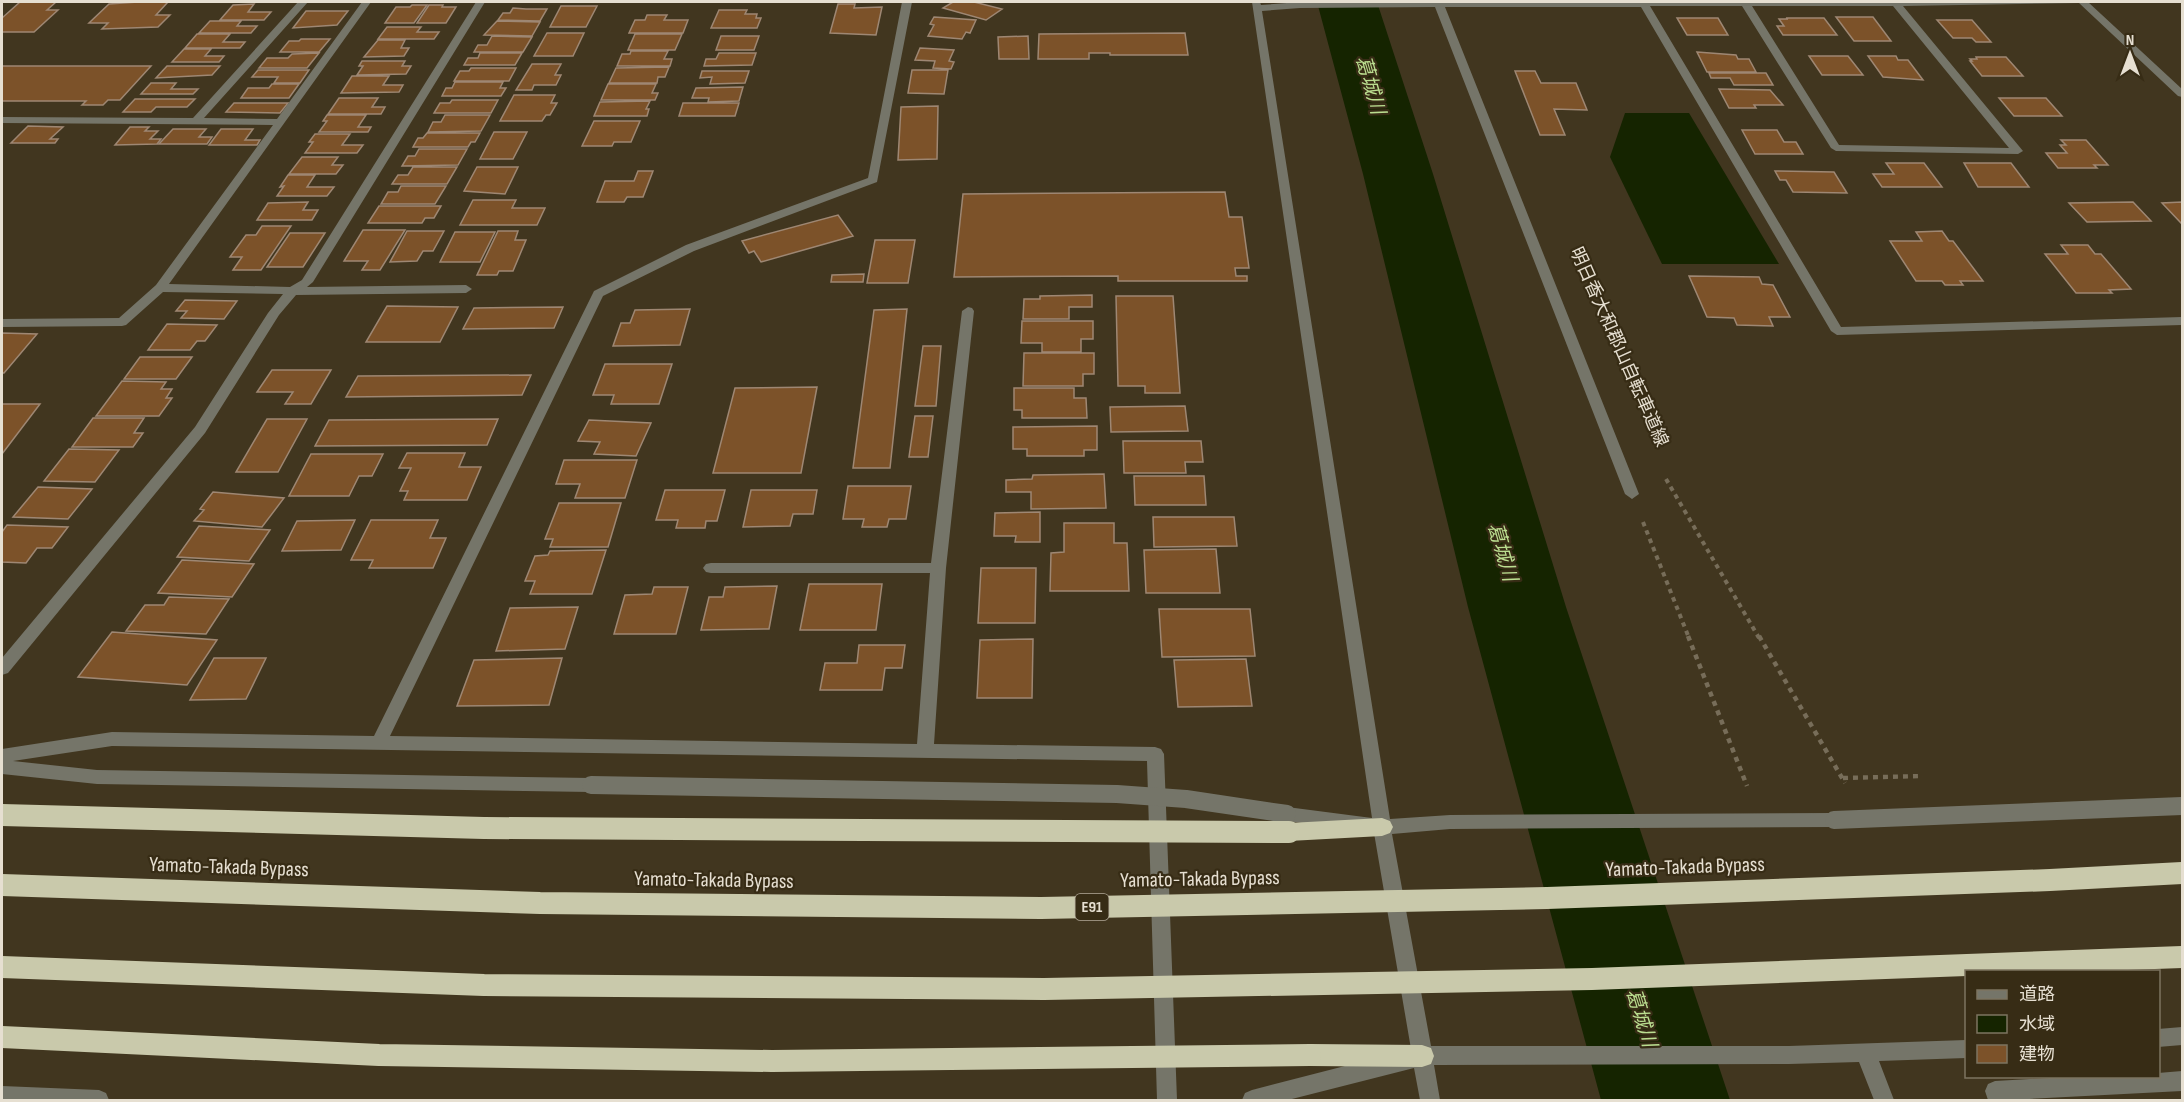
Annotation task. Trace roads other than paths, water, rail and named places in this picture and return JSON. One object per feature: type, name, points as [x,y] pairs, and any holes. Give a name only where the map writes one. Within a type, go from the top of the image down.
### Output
[{"type":"highway","points":[[2,815],[216,824],[728,832],[1288,823],[1382,827]]},
{"type":"highway","name":"Yamato-Takada Bypass","points":[[2,885],[540,903],[1041,908],[1547,898],[2050,880],[2182,873]]},
{"type":"highway","points":[[2,967],[484,984],[1044,989],[1592,979],[2182,957]]},
{"type":"highway","points":[[2,1037],[378,1055],[760,1061],[1310,1055],[1422,1056]]},
{"type":"street","points":[[196,122],[303,2]]},
{"type":"street","points":[[2,323],[122,321],[160,288],[366,2]]},
{"type":"street","points":[[2,669],[200,430],[274,313],[293,291],[307,282],[481,2]]},
{"type":"street","points":[[379,742],[598,294],[690,248],[873,180],[907,2]]},
{"type":"street","points":[[1430,1101],[1382,827],[1256,5],[2075,2]]},
{"type":"street","points":[[2083,2],[2182,94]]},
{"type":"street","points":[[1745,3],[1836,148],[2018,151],[1897,4]]},
{"type":"street","points":[[1644,4],[1837,331],[2182,321]]},
{"type":"street","points":[[1439,5],[1632,494]]},
{"type":"street","points":[[2,120],[280,122]]},
{"type":"street","points":[[160,288],[293,291],[466,289]]},
{"type":"street","points":[[926,751],[938,568],[968,311]]},
{"type":"street","points":[[711,568],[938,568]]},
{"type":"street","points":[[2,756],[112,739],[1155,754],[1167,1101]]},
{"type":"street","points":[[2,767],[97,777],[1117,794],[1186,799],[1288,823]]},
{"type":"street","points":[[1382,827],[1450,822],[1834,820],[2182,806]]},
{"type":"street","points":[[2160,1038],[2182,1036]]},
{"type":"street","points":[[1252,1101],[1422,1056],[1789,1055],[1965,1049]]},
{"type":"street","points":[[1865,1052],[1884,1101]]},
{"type":"street","points":[[1998,1101],[1995,1091],[2182,1081]]},
{"type":"street","points":[[2,1095],[99,1101]]},
{"type":"water","points":[[1625,113],[1689,113],[1779,264],[1662,264],[1610,157]]},
{"type":"waterway","name":"葛城川","points":[[1347,2],[1398,174],[1517,607],[1666,1100]]}]
